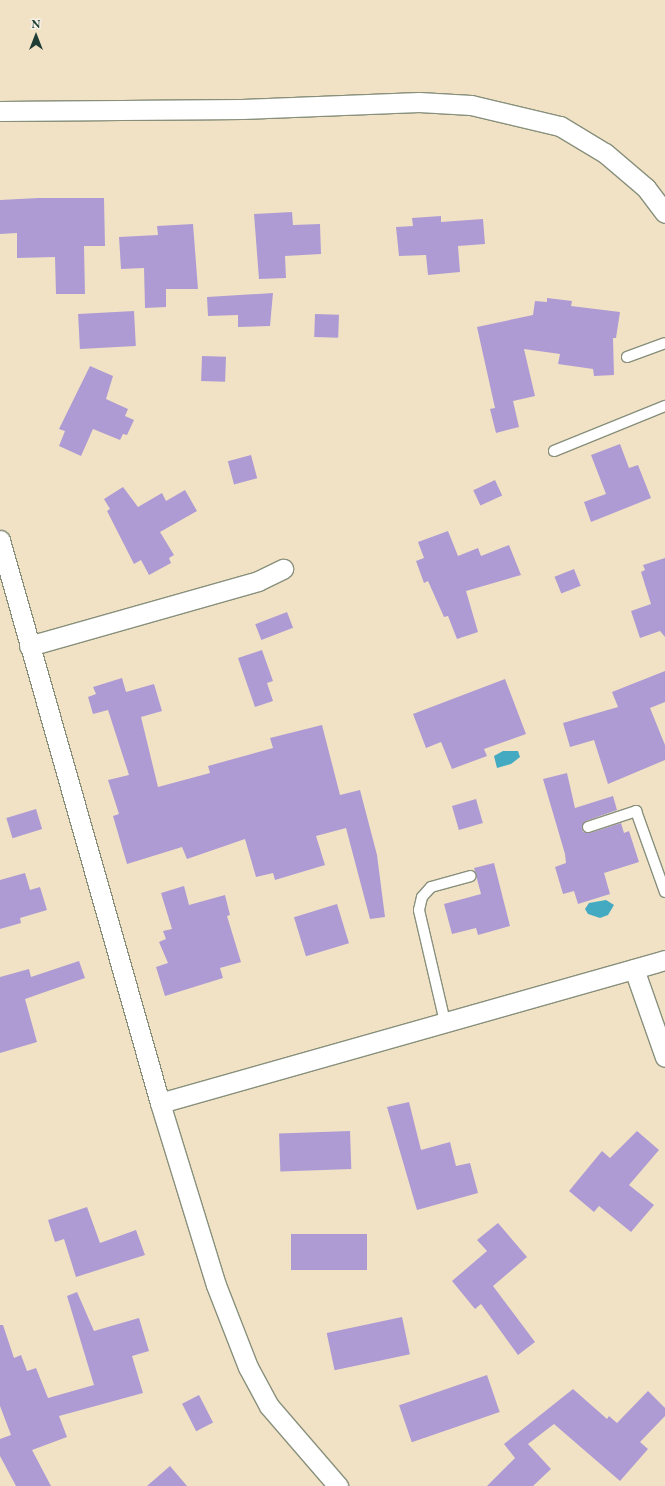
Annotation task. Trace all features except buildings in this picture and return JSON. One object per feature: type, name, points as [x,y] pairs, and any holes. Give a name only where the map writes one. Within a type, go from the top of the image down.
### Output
[{"type":"street","points":[[0,111],[242,109],[419,102],[471,105],[560,126],[605,153],[646,188],[665,213]]},
{"type":"street","points":[[0,540],[160,1103],[216,1285],[248,1367],[268,1406],[338,1486]]},
{"type":"street","points":[[29,646],[258,581],[284,569]]},
{"type":"street","points":[[160,1103],[665,960]]},
{"type":"street","points":[[634,968],[661,1034],[665,1057]]},
{"type":"lane","points":[[627,357],[665,343]]},
{"type":"lane","points":[[554,451],[665,406]]},
{"type":"lane","points":[[588,827],[636,811],[665,892]]},
{"type":"lane","points":[[444,1022],[419,910],[422,897],[432,887],[471,876]]},
{"type":"water","points":[[503,751],[518,751],[520,757],[511,764],[497,768],[494,756]]},
{"type":"water","points":[[606,900],[614,905],[608,915],[600,918],[588,914],[585,909],[589,903]]}]
